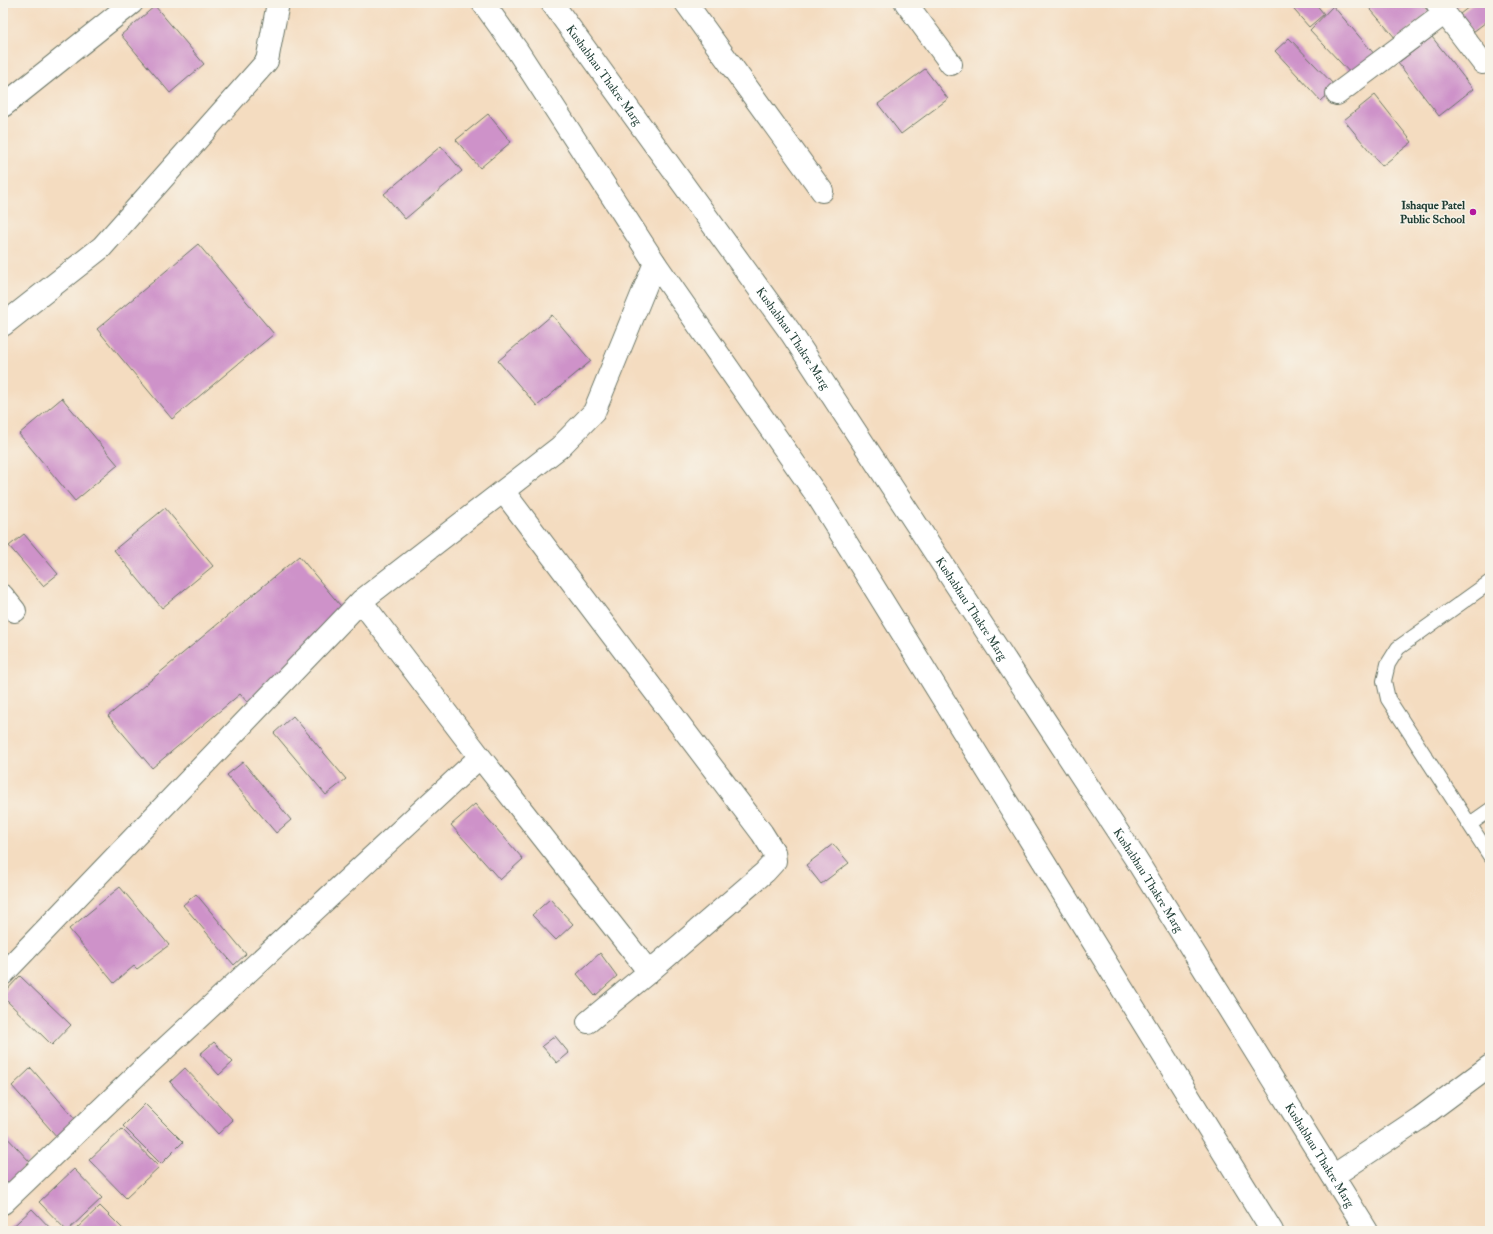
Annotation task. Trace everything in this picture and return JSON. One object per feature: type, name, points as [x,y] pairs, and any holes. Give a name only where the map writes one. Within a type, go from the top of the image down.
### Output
[{"type":"street","points":[[3,106],[132,3]]},
{"type":"street","points":[[3,325],[102,247],[267,61],[278,3]]},
{"type":"street","points":[[483,3],[517,50],[655,263],[820,500],[1270,1230]]},
{"type":"street","name":"Kushabhau Thakre Marg","points":[[552,3],[796,339],[1131,851],[1367,1231]]},
{"type":"street","points":[[686,3],[822,191]]},
{"type":"street","points":[[906,3],[951,64]]},
{"type":"street","points":[[1337,94],[1441,8],[1483,63]]},
{"type":"street","points":[[3,974],[361,601],[560,447],[594,412],[655,263]]},
{"type":"street","points":[[503,491],[762,833],[774,852],[775,861],[765,872],[649,972],[588,1022]]},
{"type":"street","points":[[361,601],[480,757],[649,972]]},
{"type":"street","points":[[3,1204],[142,1070],[480,757]]},
{"type":"street","points":[[1333,1176],[1420,1118],[1490,1066]]},
{"type":"lane","points":[[1490,582],[1398,648],[1388,664],[1384,681],[1388,699],[1490,856]]},
{"type":"lane","points":[[1470,824],[1490,810]]},
{"type":"building","points":[[1288,3],[1315,3],[1324,14],[1309,27]]},
{"type":"building","points":[[1365,3],[1421,3],[1429,12],[1397,40]]},
{"type":"building","points":[[1451,3],[1463,3],[1455,9]]},
{"type":"building","points":[[1474,3],[1490,3],[1490,19],[1473,32],[1460,14]]},
{"type":"building","points":[[155,6],[204,64],[170,93],[121,35]]},
{"type":"building","points":[[1333,6],[1376,56],[1353,76],[1310,30]]},
{"type":"building","points":[[1432,37],[1473,89],[1439,116],[1398,63]]},
{"type":"building","points":[[1289,38],[1336,87],[1321,101],[1275,51]]},
{"type":"building","points":[[925,69],[948,99],[901,134],[878,104]]},
{"type":"building","points":[[1375,95],[1412,142],[1382,166],[1344,120]]},
{"type":"building","points":[[488,114],[511,142],[480,168],[456,140]]},
{"type":"building","points":[[441,146],[462,171],[405,219],[384,194]]},
{"type":"building","points":[[198,244],[274,334],[172,419],[97,329]]},
{"type":"building","points":[[552,315],[591,361],[537,406],[498,361]]},
{"type":"building","points":[[62,398],[118,465],[75,501],[19,434]]},
{"type":"building","points":[[165,508],[213,566],[162,608],[114,550]]},
{"type":"building","points":[[24,534],[58,574],[43,586],[9,546]]},
{"type":"building","points":[[299,556],[350,617],[248,703],[240,694],[152,768],[108,716]]},
{"type":"building","points":[[293,716],[346,779],[326,795],[274,733]]},
{"type":"building","points":[[243,762],[291,820],[276,833],[227,775]]},
{"type":"building","points":[[475,804],[523,859],[500,880],[451,825]]},
{"type":"building","points":[[833,844],[849,863],[821,884],[806,865]]},
{"type":"building","points":[[120,887],[169,945],[137,969],[134,966],[114,983],[69,929]]},
{"type":"building","points":[[196,894],[246,954],[234,965],[183,905]]},
{"type":"building","points":[[550,899],[573,924],[556,940],[532,915]]},
{"type":"building","points":[[600,953],[617,976],[595,996],[577,974]]},
{"type":"building","points":[[20,976],[71,1025],[52,1045],[3,997],[3,994]]},
{"type":"building","points":[[555,1036],[569,1053],[557,1063],[542,1046]]},
{"type":"building","points":[[214,1042],[233,1062],[219,1075],[200,1054]]},
{"type":"building","points":[[31,1068],[77,1121],[58,1138],[12,1086]]},
{"type":"building","points":[[185,1068],[233,1120],[218,1134],[170,1082]]},
{"type":"building","points":[[145,1104],[183,1142],[161,1164],[123,1126]]},
{"type":"building","points":[[122,1129],[159,1167],[126,1198],[89,1160]]},
{"type":"building","points":[[3,1133],[30,1162],[3,1188]]},
{"type":"building","points":[[74,1169],[102,1198],[67,1231],[39,1202]]},
{"type":"building","points":[[100,1206],[125,1231],[74,1231]]},
{"type":"building","points":[[32,1209],[53,1231],[8,1231]]},
{"type":"place","name":"Ishaque Patel Public School","points":[[1473,212]]}]
